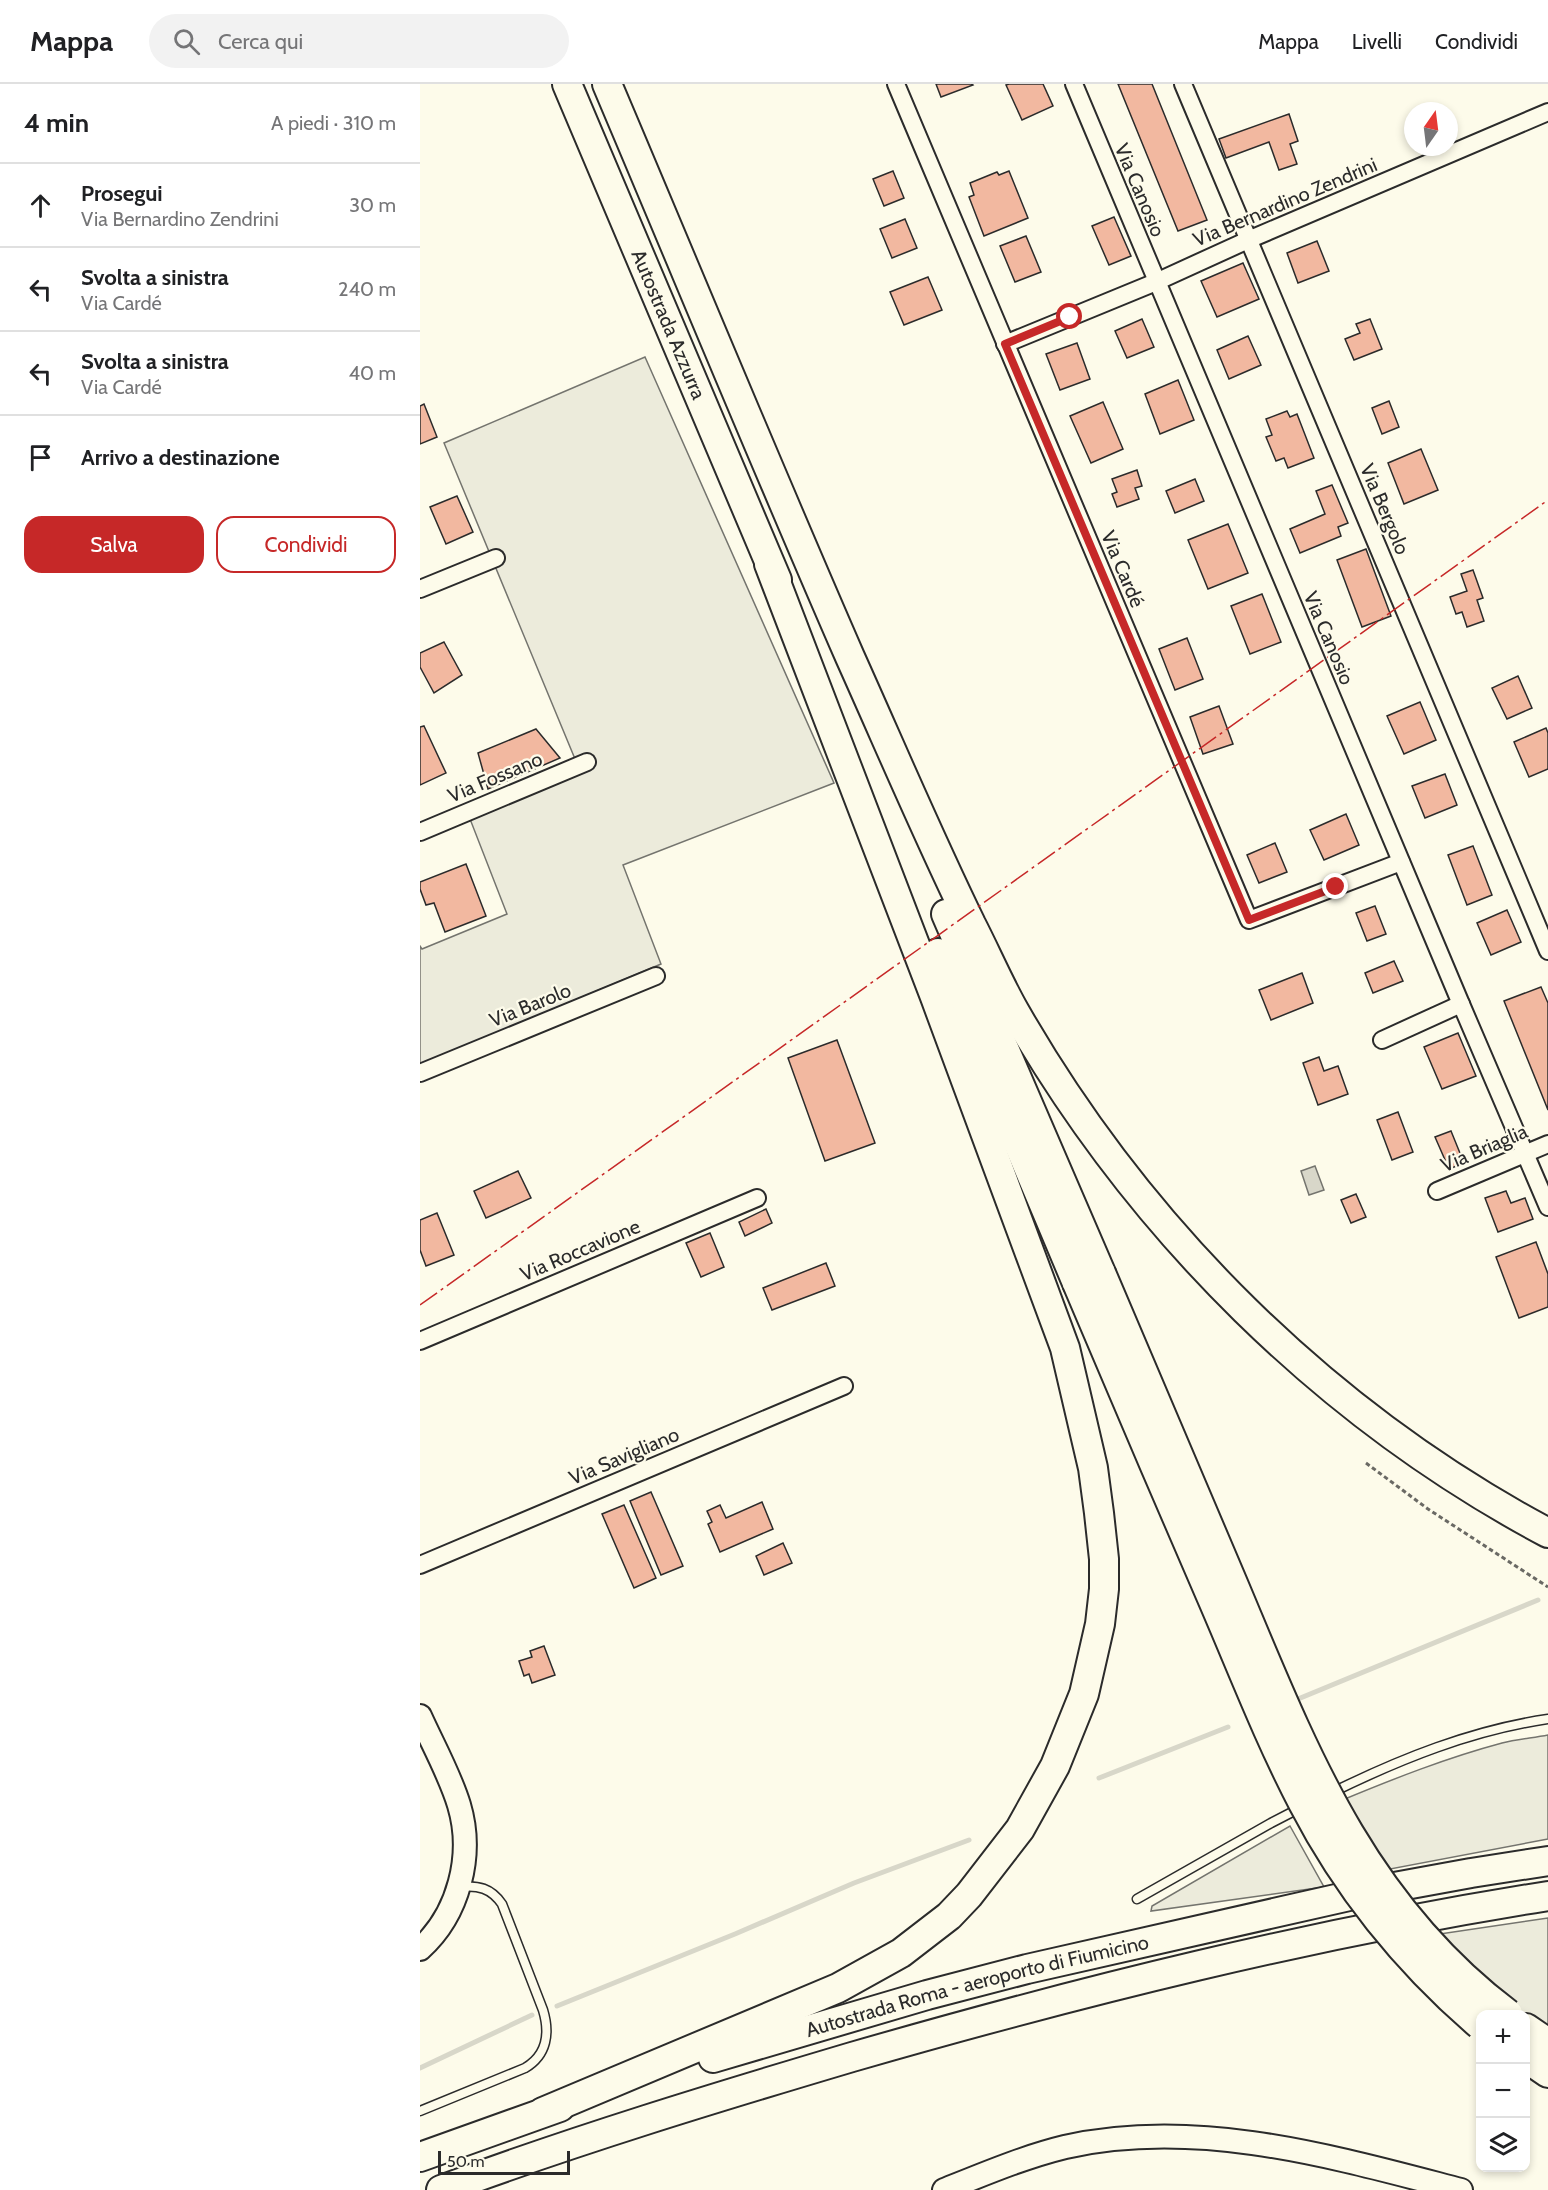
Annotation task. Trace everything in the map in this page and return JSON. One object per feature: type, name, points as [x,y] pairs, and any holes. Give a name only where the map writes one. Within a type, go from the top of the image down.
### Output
[{"type":"highway","name":"Autostrada Azzurra","points":[[567,84],[769,564]]},
{"type":"highway","name":"Autostrada Azzurra","points":[[607,84],[802,546]]},
{"type":"highway","points":[[802,546],[905,818],[1284,1765],[1303,1804],[1347,1877],[1377,1918],[1424,1971],[1476,2021]]},
{"type":"highway","points":[[802,546],[936,852],[1014,1010],[1087,1125],[1159,1217],[1222,1287],[1316,1375],[1384,1430],[1425,1459],[1510,1513],[1548,1533]]},
{"type":"highway","points":[[769,564],[887,832],[1089,1278],[1293,1726],[1337,1814],[1382,1886],[1409,1920],[1468,1981],[1503,2010]]},
{"type":"highway","points":[[543,2112],[838,1988],[901,1953],[949,1916],[969,1895],[1020,1829],[1055,1766],[1084,1694],[1100,1624],[1104,1589],[1104,1559],[1099,1513],[1093,1468],[1065,1348],[939,1008],[769,564]]},
{"type":"highway","name":"Autostrada Roma - aeroporto di Fiumicino","points":[[420,2157],[543,2112],[700,2062],[927,1995],[1027,1969],[1367,1892],[1548,1861]]},
{"type":"highway","name":"Autostrada Roma - aeroporto di Fiumicino","points":[[441,2190],[643,2120],[966,2024],[1272,1948],[1433,1914],[1548,1896]]},
{"type":"highway","points":[[1530,2031],[1548,2043]]},
{"type":"highway","points":[[1530,2061],[1548,2073]]},
{"type":"street","name":"Via Cardé","points":[[896,84],[1249,920],[1401,862]]},
{"type":"street","name":"Via Canosio","points":[[1074,84],[1548,1207]]},
{"type":"street","name":"Via Bergolo","points":[[1183,84],[1548,951]]},
{"type":"street","name":"Via Bernardino Zendrini","points":[[1005,344],[1156,282],[1248,240],[1548,112]]},
{"type":"street","points":[[420,589],[496,558]]},
{"type":"street","name":"Via Fossano","points":[[420,832],[587,762]]},
{"type":"street","name":"Via Barolo","points":[[420,1073],[656,976]]},
{"type":"street","points":[[1382,1040],[1461,1004]]},
{"type":"street","name":"Via Briaglia","points":[[1437,1191],[1548,1144]]},
{"type":"street","name":"Via Roccavione","points":[[420,1341],[757,1198]]},
{"type":"street","name":"Via Savigliano","points":[[420,1565],[844,1386]]},
{"type":"street","points":[[420,1716],[459,1806],[465,1835],[460,1887],[450,1912],[420,1949]]},
{"type":"street","points":[[944,2190],[996,2169],[1066,2147],[1119,2140],[1162,2138],[1230,2141],[1301,2151],[1461,2190]]},
{"type":"lane","points":[[1319,1799],[1430,1749],[1505,1727],[1548,1719]]},
{"type":"lane","points":[[1137,1899],[1270,1823],[1309,1804]]},
{"type":"lane","points":[[420,2111],[531,2065],[540,2055],[546,2040],[547,2026],[543,2010],[502,1904],[485,1888],[460,1887]]},
{"type":"path","points":[[1366,1463],[1428,1509],[1548,1587]]},
{"type":"shaded area","points":[[645,357],[834,783],[623,865],[661,964],[420,1065],[420,946],[422,949],[507,914],[470,819],[580,771],[444,443]]},
{"type":"shaded area","points":[[1315,1166],[1324,1190],[1309,1195],[1301,1171]]},
{"type":"shaded area","points":[[1548,1735],[1548,1839],[1385,1870],[1340,1801],[1461,1755],[1508,1742]]},
{"type":"shaded area","points":[[1290,1826],[1324,1887],[1151,1911],[1152,1906]]},
{"type":"shaded area","points":[[1548,1918],[1548,2033],[1530,2017],[1530,2010],[1516,2010],[1433,1935]]},
{"type":"building","points":[[936,84],[972,84],[973,85],[941,97]]},
{"type":"building","points":[[1043,84],[1053,106],[1022,120],[1006,85]]},
{"type":"building","points":[[1118,84],[1152,84],[1207,220],[1178,231]]},
{"type":"building","points":[[1289,114],[1298,141],[1290,144],[1297,164],[1279,170],[1269,142],[1226,158],[1219,139]]},
{"type":"building","points":[[893,171],[904,198],[884,206],[873,179]]},
{"type":"building","points":[[1009,171],[1028,218],[984,236],[969,197],[974,195],[970,183],[997,172],[999,175]]},
{"type":"building","points":[[1114,217],[1131,256],[1109,265],[1092,226]]},
{"type":"building","points":[[905,219],[917,248],[892,258],[880,229]]},
{"type":"building","points":[[1026,236],[1041,272],[1015,282],[1000,246]]},
{"type":"building","points":[[1317,241],[1329,271],[1298,283],[1287,253]]},
{"type":"building","points":[[1243,263],[1259,299],[1217,317],[1201,281]]},
{"type":"building","points":[[928,277],[942,310],[904,325],[890,292]]},
{"type":"building","points":[[1142,319],[1154,347],[1127,358],[1115,331]]},
{"type":"building","points":[[1370,319],[1382,349],[1354,360],[1345,339],[1360,333],[1356,324]]},
{"type":"building","points":[[1248,336],[1261,365],[1229,379],[1217,350]]},
{"type":"building","points":[[1077,343],[1090,379],[1060,390],[1046,354]]},
{"type":"building","points":[[1178,380],[1194,420],[1160,434],[1145,394]]},
{"type":"building","points":[[1389,401],[1399,427],[1382,434],[1372,408]]},
{"type":"building","points":[[1103,402],[1123,449],[1091,463],[1070,416]]},
{"type":"building","points":[[424,404],[437,437],[420,444],[420,406]]},
{"type":"building","points":[[1287,411],[1290,417],[1297,414],[1314,458],[1288,468],[1284,458],[1276,461],[1266,437],[1272,435],[1266,419]]},
{"type":"building","points":[[1421,449],[1438,490],[1404,504],[1388,463]]},
{"type":"building","points":[[1137,470],[1142,486],[1135,488],[1139,499],[1117,507],[1112,494],[1117,492],[1112,479]]},
{"type":"building","points":[[1195,479],[1204,501],[1175,513],[1166,491]]},
{"type":"building","points":[[1332,485],[1348,523],[1338,527],[1341,536],[1300,553],[1290,529],[1325,514],[1316,491]]},
{"type":"building","points":[[457,496],[473,532],[446,544],[430,507]]},
{"type":"building","points":[[1228,524],[1248,573],[1208,589],[1188,540]]},
{"type":"building","points":[[1366,549],[1391,616],[1362,627],[1337,560]]},
{"type":"building","points":[[1473,570],[1483,598],[1477,600],[1484,621],[1467,627],[1462,612],[1456,614],[1450,597],[1467,591],[1461,574]]},
{"type":"building","points":[[1262,594],[1281,642],[1250,654],[1231,606]]},
{"type":"building","points":[[1187,638],[1203,679],[1175,690],[1159,649]]},
{"type":"building","points":[[444,642],[462,675],[434,693],[420,667],[420,653]]},
{"type":"building","points":[[1518,676],[1532,708],[1507,719],[1492,688]]},
{"type":"building","points":[[1420,702],[1436,740],[1404,754],[1387,716]]},
{"type":"building","points":[[1219,706],[1233,744],[1203,754],[1190,717]]},
{"type":"building","points":[[424,726],[446,773],[420,785],[420,727]]},
{"type":"building","points":[[1546,728],[1548,769],[1529,777],[1514,742]]},
{"type":"building","points":[[536,729],[560,758],[488,789],[478,753]]},
{"type":"building","points":[[1445,774],[1457,805],[1425,818],[1412,786]]},
{"type":"building","points":[[1346,814],[1359,845],[1324,860],[1310,830]]},
{"type":"building","points":[[1275,843],[1287,872],[1259,883],[1247,855]]},
{"type":"building","points":[[1473,846],[1492,895],[1467,905],[1448,855]]},
{"type":"building","points":[[466,864],[486,916],[445,932],[434,903],[426,905],[420,882]]},
{"type":"building","points":[[1375,906],[1386,934],[1367,941],[1356,913]]},
{"type":"building","points":[[1507,910],[1521,942],[1491,955],[1477,923]]},
{"type":"building","points":[[1394,961],[1403,981],[1373,993],[1365,973]]},
{"type":"building","points":[[1302,973],[1313,1003],[1271,1020],[1259,990]]},
{"type":"building","points":[[1541,987],[1548,1003],[1548,1110],[1504,1001]]},
{"type":"building","points":[[1458,1033],[1476,1076],[1442,1089],[1424,1047]]},
{"type":"building","points":[[837,1040],[875,1143],[825,1161],[788,1058]]},
{"type":"building","points":[[1319,1057],[1324,1071],[1338,1066],[1348,1094],[1318,1105],[1303,1063]]},
{"type":"building","points":[[1398,1112],[1413,1152],[1392,1160],[1377,1120]]},
{"type":"building","points":[[1451,1131],[1464,1163],[1449,1169],[1435,1137]]},
{"type":"building","points":[[518,1171],[531,1198],[486,1218],[474,1191]]},
{"type":"building","points":[[1506,1191],[1511,1203],[1525,1198],[1533,1219],[1498,1232],[1485,1198]]},
{"type":"building","points":[[1356,1194],[1366,1217],[1351,1223],[1341,1200]]},
{"type":"building","points":[[766,1209],[772,1223],[745,1236],[739,1222]]},
{"type":"building","points":[[437,1213],[454,1255],[426,1266],[420,1250],[420,1220]]},
{"type":"building","points":[[710,1233],[724,1267],[701,1277],[686,1243]]},
{"type":"building","points":[[1536,1242],[1548,1274],[1548,1307],[1519,1318],[1496,1257]]},
{"type":"building","points":[[826,1263],[835,1286],[772,1310],[763,1288]]},
{"type":"building","points":[[651,1492],[683,1566],[661,1575],[630,1501]]},
{"type":"building","points":[[762,1502],[773,1529],[720,1552],[708,1524],[712,1522],[707,1511],[720,1505],[726,1518]]},
{"type":"building","points":[[624,1505],[656,1578],[634,1588],[602,1514]]},
{"type":"building","points":[[783,1543],[792,1563],[764,1575],[756,1556]]},
{"type":"building","points":[[544,1646],[555,1675],[532,1683],[529,1674],[524,1676],[519,1661],[532,1657],[530,1651]]},
{"type":"waterway","points":[[1298,1699],[1538,1600]]},
{"type":"waterway","points":[[1099,1778],[1228,1727]]},
{"type":"waterway","points":[[557,2006],[854,1883],[969,1840]]},
{"type":"waterway","points":[[420,2068],[532,2015]]},
{"type":"power","points":[[420,1305],[1548,500]]},
{"type":"route","points":[[1070,317],[1005,344],[1249,920],[1336,887]]}]
